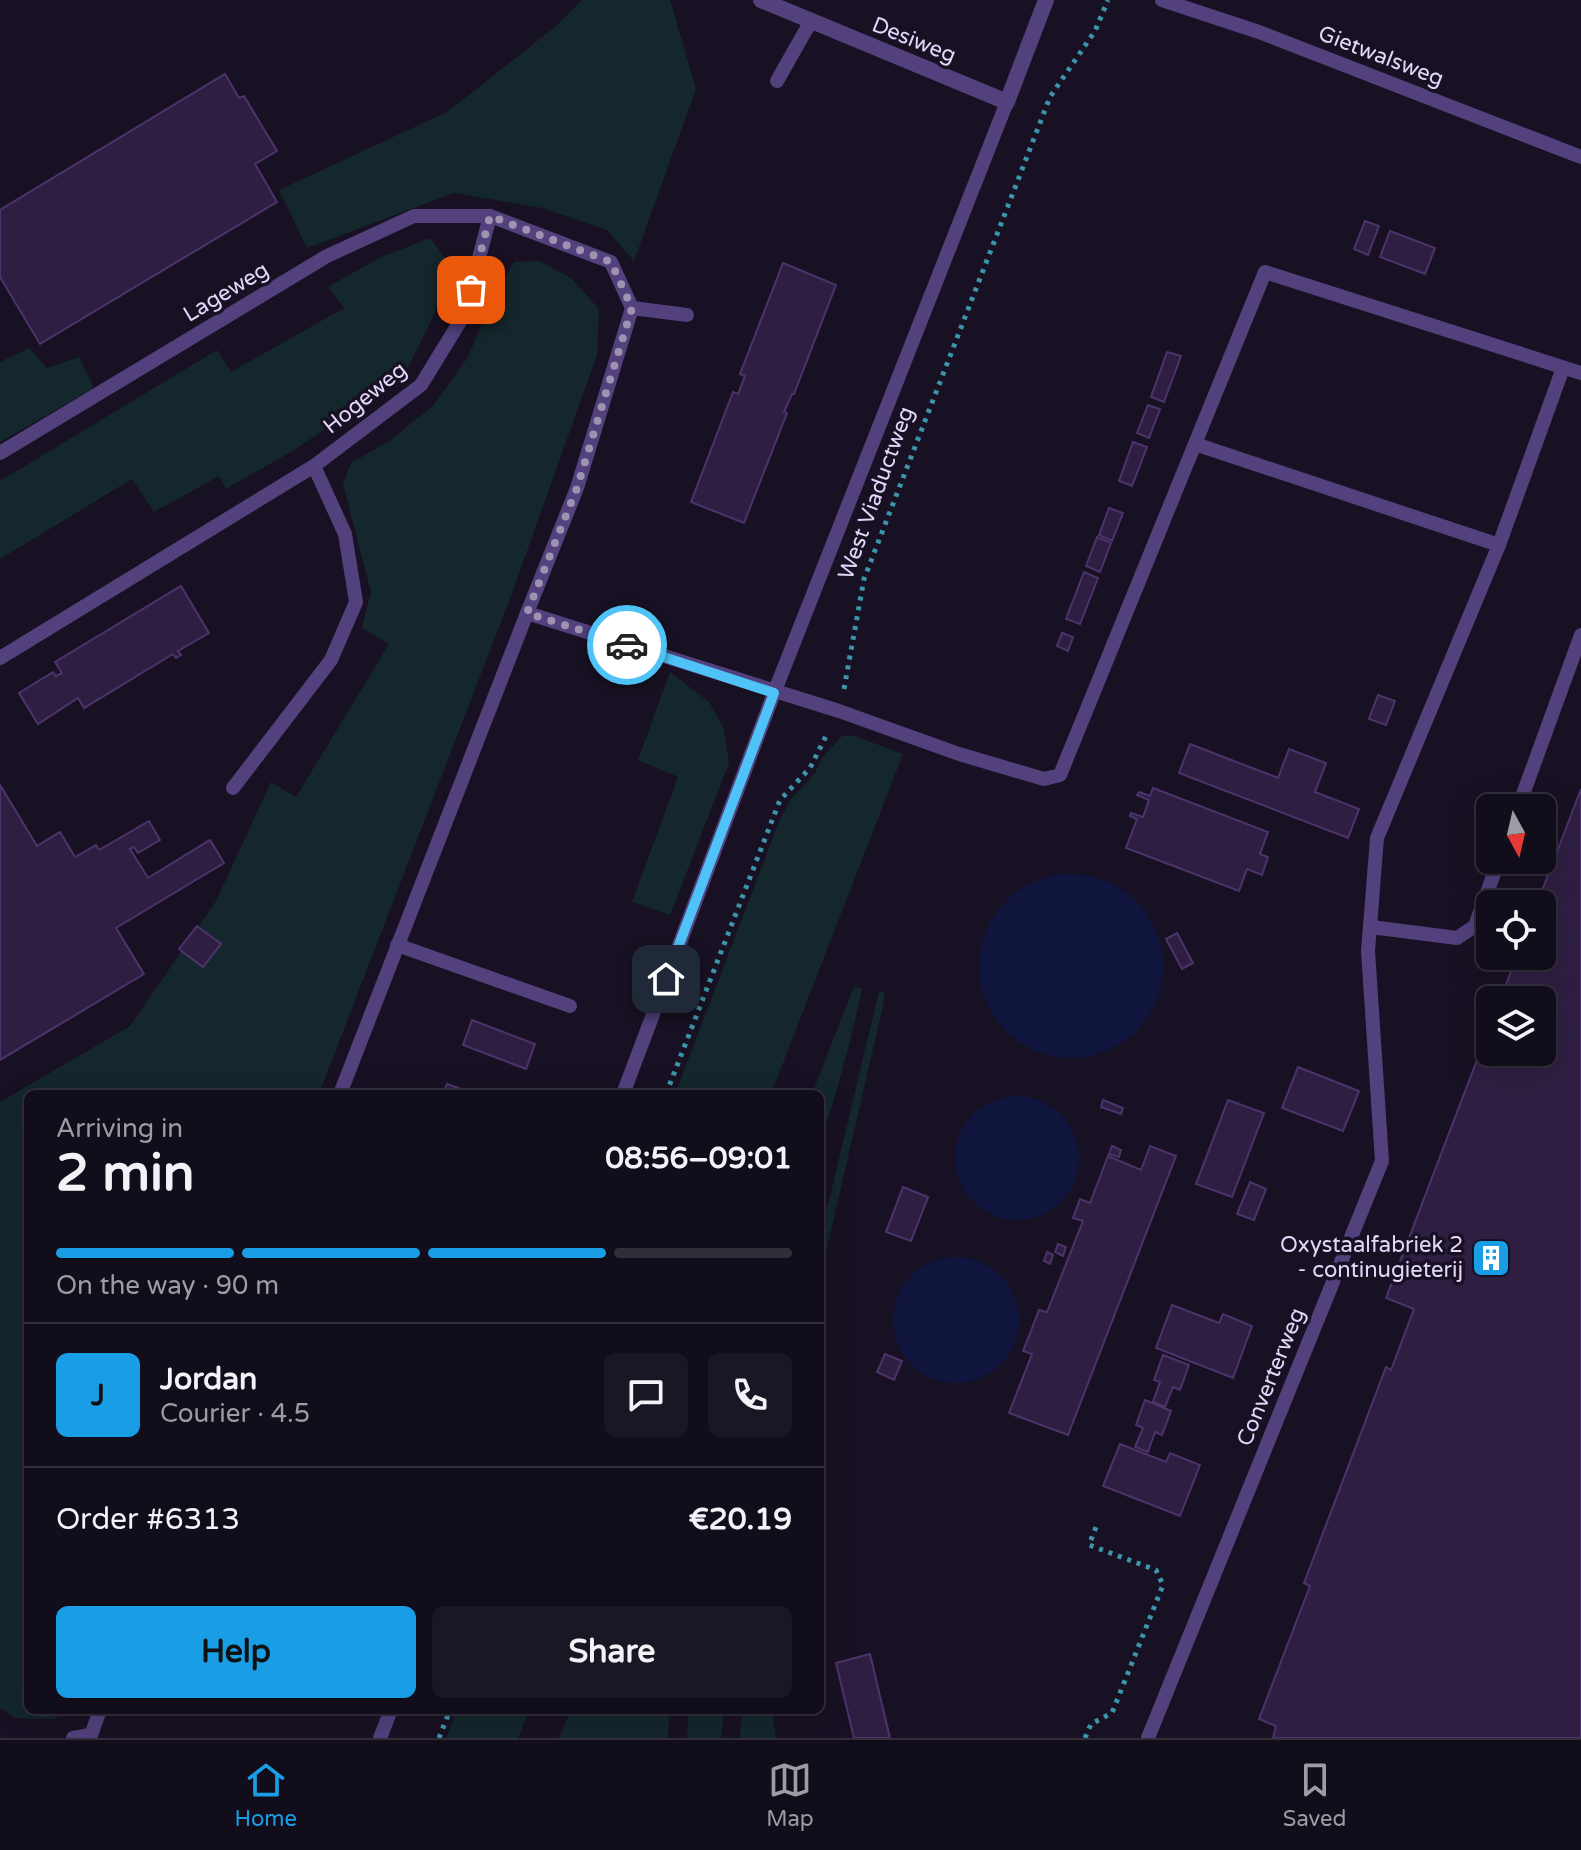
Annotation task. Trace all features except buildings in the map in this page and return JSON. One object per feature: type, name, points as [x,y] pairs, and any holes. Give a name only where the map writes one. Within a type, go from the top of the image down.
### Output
[{"type":"street","name":"Desiweg","points":[[761,0],[1007,102]]},
{"type":"street","name":"West Viaductweg","points":[[1007,102],[1046,0]]},
{"type":"lane","name":"Gietwalsweg","points":[[1162,0],[1259,32],[1581,157]]},
{"type":"lane","points":[[777,81],[811,21]]},
{"type":"lane","name":"West Viaductweg","points":[[625,1090],[774,693],[1007,102]]},
{"type":"lane","name":"Lageweg","points":[[0,453],[327,256],[414,216],[490,216]]},
{"type":"lane","points":[[342,1090],[577,488],[632,308],[611,262],[490,216]]},
{"type":"lane","name":"Hogeweg","points":[[0,658],[314,466],[421,385],[464,315],[490,216]]},
{"type":"lane","points":[[527,613],[1044,779],[1060,775],[1265,272],[1581,373]]},
{"type":"lane","points":[[632,308],[687,315]]},
{"type":"lane","name":"Converterweg","points":[[1148,1738],[1382,1161],[1368,951],[1377,838],[1499,545],[1563,368]]},
{"type":"lane","points":[[1195,444],[1499,545]]},
{"type":"lane","points":[[233,788],[331,660],[356,602],[345,534],[314,466]]},
{"type":"lane","points":[[1523,794],[1581,635]]},
{"type":"lane","points":[[1371,927],[1457,938],[1475,926],[1494,874]]},
{"type":"lane","points":[[397,945],[570,1006]]},
{"type":"lane","points":[[73,1738],[90,1736],[98,1714]]},
{"type":"lane","points":[[380,1738],[389,1714]]},
{"type":"path","name":"West Viaductweg","points":[[668,1090],[780,800],[810,768],[839,711],[848,677],[864,579],[1050,97],[1095,31],[1108,0]]},
{"type":"path","points":[[1085,1738],[1091,1724],[1112,1713],[1163,1585],[1156,1570],[1089,1545],[1098,1522]]},
{"type":"path","points":[[439,1738],[448,1714]]},
{"type":"green space","points":[[582,0],[670,0],[696,89],[634,261],[607,230],[542,208],[454,193],[307,248],[279,190],[447,112],[555,27]]},
{"type":"green space","points":[[430,238],[449,263],[433,317],[404,375],[296,449],[226,489],[219,476],[154,512],[132,479],[0,559],[0,481],[217,350],[231,372],[344,308],[328,287],[379,258]]},
{"type":"green space","points":[[540,261],[571,278],[599,309],[597,355],[511,596],[321,1090],[24,1090],[24,1714],[61,1714],[55,1719],[16,1718],[0,1708],[0,1102],[130,1026],[216,901],[271,782],[296,797],[389,644],[362,628],[371,592],[343,484],[351,463],[389,441],[433,406],[468,357],[493,297],[514,262]]},
{"type":"green space","points":[[29,348],[47,368],[79,357],[94,388],[0,442],[0,362]]},
{"type":"green space","points":[[670,672],[709,702],[723,727],[729,763],[670,915],[632,902],[678,777],[638,760]]},
{"type":"green space","points":[[842,736],[855,736],[903,754],[773,1090],[677,1090],[780,819],[791,799],[815,773],[822,758]]},
{"type":"green space","points":[[854,986],[862,989],[824,1130],[824,1090],[814,1090]]},
{"type":"green space","points":[[879,992],[885,993],[824,1261],[824,1221]]},
{"type":"green space","points":[[455,1714],[527,1714],[518,1738],[446,1738]]},
{"type":"green space","points":[[569,1714],[669,1714],[668,1738],[559,1738]]},
{"type":"green space","points":[[689,1714],[724,1714],[721,1738],[687,1738]]},
{"type":"green space","points":[[742,1714],[773,1714],[776,1738],[740,1738]]},
{"type":"shaded area","points":[[1071,874],[1106,881],[1136,901],[1156,931],[1163,966],[1156,1001],[1136,1031],[1106,1051],[1071,1058],[1036,1051],[1006,1031],[986,1001],[979,966],[986,931],[1006,901],[1036,881]]},
{"type":"shaded area","points":[[1017,1096],[1041,1101],[1061,1114],[1074,1134],[1079,1158],[1074,1182],[1061,1202],[1041,1215],[1017,1220],[993,1215],[973,1202],[960,1182],[955,1158],[960,1134],[973,1114],[993,1101]]},
{"type":"shaded area","points":[[956,1257],[980,1262],[1001,1275],[1014,1296],[1019,1320],[1014,1344],[1001,1365],[980,1378],[956,1383],[932,1378],[911,1365],[898,1344],[893,1320],[898,1296],[911,1275],[932,1262]]},
{"type":"way so far","points":[[471,290],[490,216],[611,262],[632,308],[577,488],[527,613],[627,645]]},
{"type":"place","name":"Oxystaalfabriek 2 - continugieterij","points":[[1491,1258]]},
{"type":"route","points":[[627,645],[774,693],[666,979]]}]
